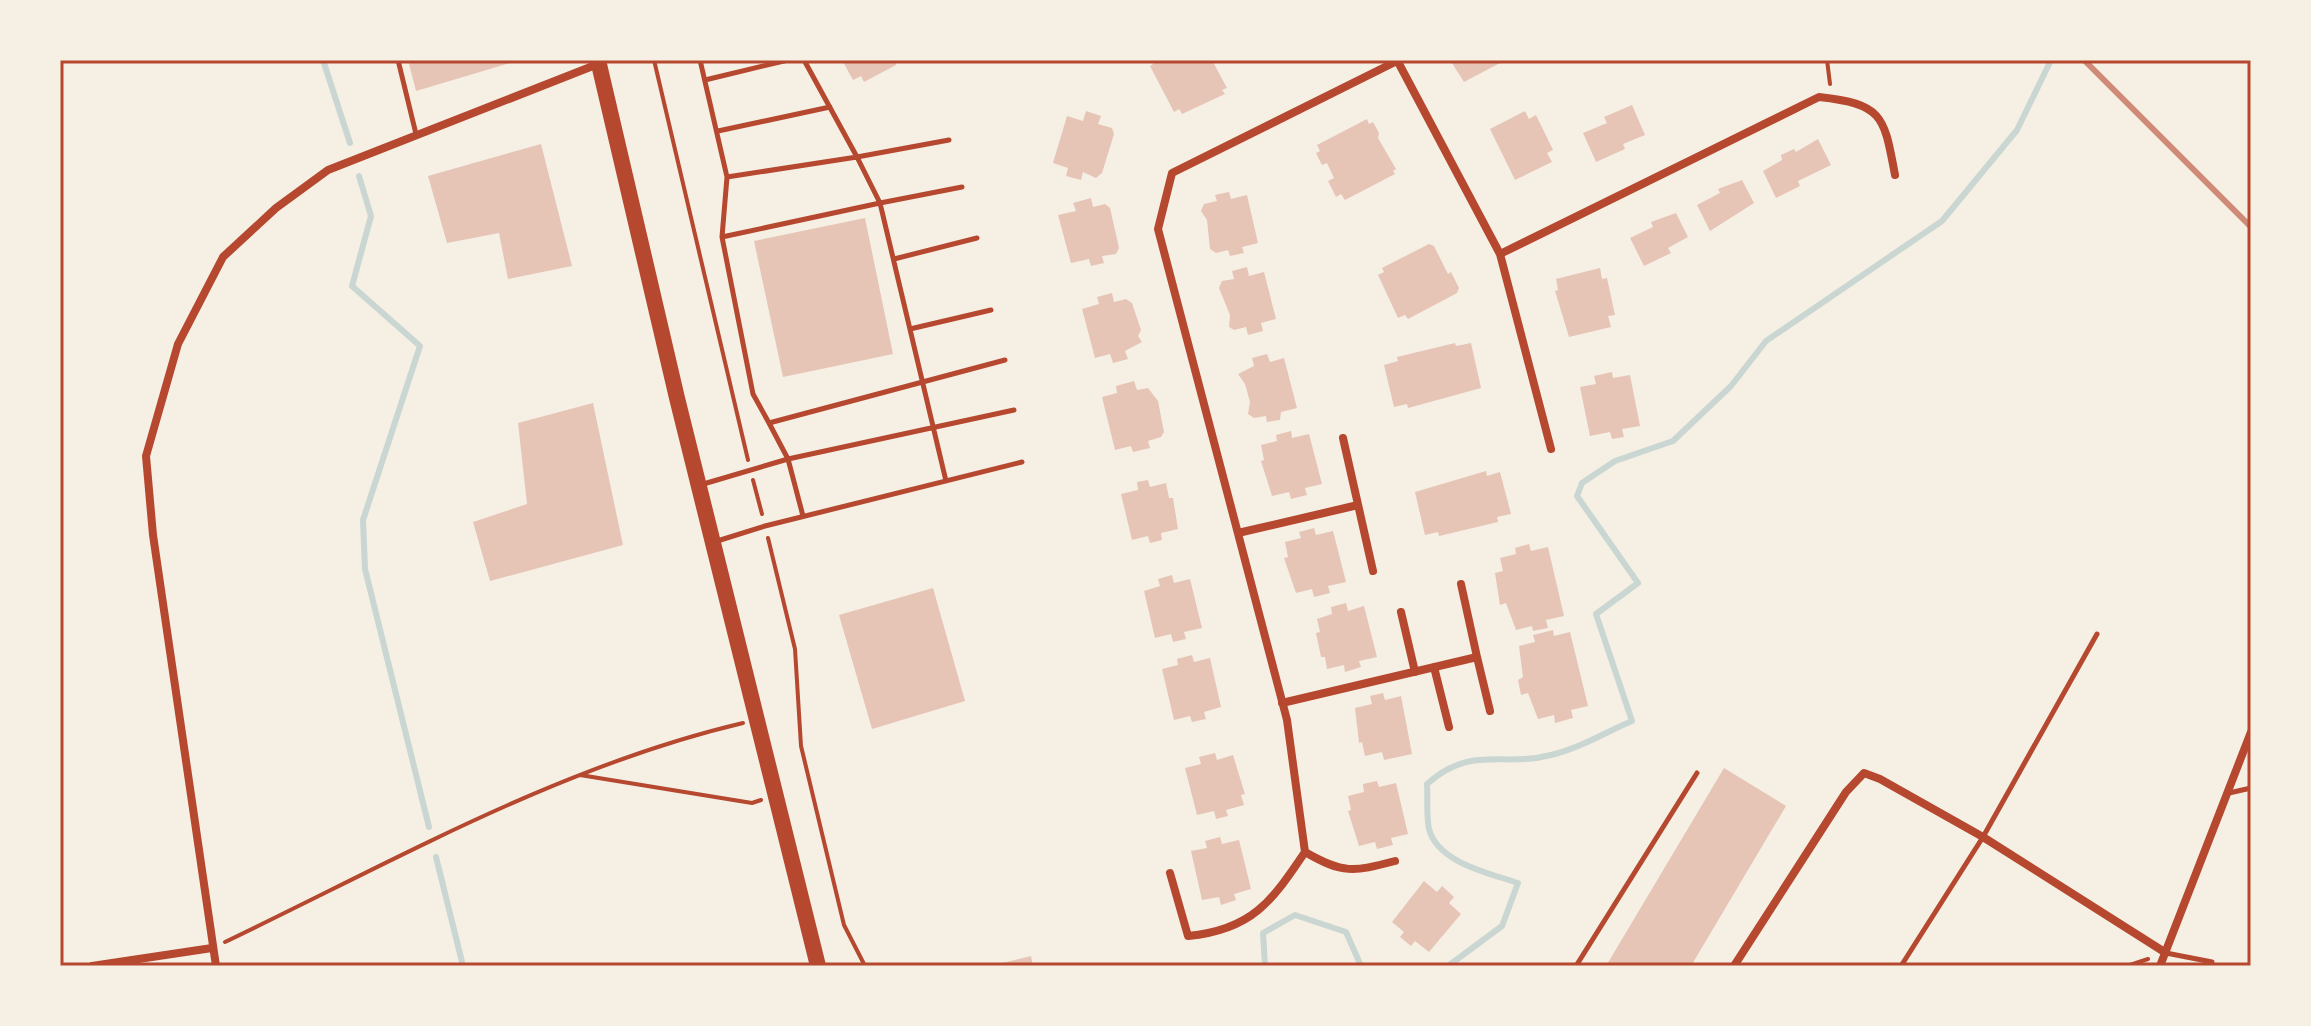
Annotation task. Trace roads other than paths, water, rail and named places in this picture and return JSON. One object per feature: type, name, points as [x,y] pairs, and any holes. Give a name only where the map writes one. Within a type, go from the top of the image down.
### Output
[{"type":"main road","points":[[601,61],[699,486],[818,966]]},
{"type":"street","points":[[1170,873],[1188,936],[1206,934],[1247,920],[1273,900],[1305,852],[1287,720],[1158,229],[1172,173],[1397,60],[1500,254],[1551,449]]},
{"type":"street","points":[[216,966],[153,535],[146,456],[178,344],[223,257],[276,208],[328,170],[601,61]]},
{"type":"street","points":[[1500,254],[1819,97],[1863,105],[1885,125],[1895,175]]},
{"type":"street","points":[[1343,438],[1373,571]]},
{"type":"street","points":[[1238,533],[1358,505]]},
{"type":"street","points":[[1461,584],[1490,711]]},
{"type":"street","points":[[1401,612],[1415,672]]},
{"type":"street","points":[[1282,703],[1477,657]]},
{"type":"street","points":[[1434,667],[1449,727]]},
{"type":"street","points":[[2160,966],[2251,732]]},
{"type":"street","points":[[1734,966],[1846,792],[1864,773],[1983,837],[2166,953]]},
{"type":"street","points":[[1305,852],[1334,869],[1364,870],[1395,861]]},
{"type":"street","points":[[92,966],[212,948]]},
{"type":"street","points":[[2166,953],[2166,966]]},
{"type":"lane","points":[[398,60],[416,135]]},
{"type":"lane","points":[[700,60],[727,177],[722,237],[753,394],[788,459],[803,516]]},
{"type":"lane","points":[[705,80],[788,60]]},
{"type":"lane","points":[[804,60],[880,203],[946,481]]},
{"type":"lane","points":[[718,131],[830,107]]},
{"type":"lane","points":[[727,177],[949,140]]},
{"type":"lane","points":[[722,237],[962,187]]},
{"type":"lane","points":[[894,259],[977,238]]},
{"type":"lane","points":[[910,329],[991,310]]},
{"type":"lane","points":[[769,423],[1005,360]]},
{"type":"lane","points":[[699,486],[788,459],[1014,410]]},
{"type":"lane","points":[[713,543],[803,516],[1022,462]]},
{"type":"lane","points":[[1901,966],[1983,837],[2097,634]]},
{"type":"lane","points":[[1576,966],[1697,773]]},
{"type":"lane","points":[[2229,793],[2251,788]]},
{"type":"lane","points":[[2166,953],[2212,962]]},
{"type":"waterway","points":[[323,60],[350,143]]},
{"type":"waterway","points":[[1448,966],[1502,926],[1518,883],[1466,865],[1434,841],[1429,829],[1427,784],[1458,764],[1551,755],[1582,745],[1632,721],[1596,614],[1638,583],[1577,496],[1582,483],[1615,461],[1673,441],[1731,386],[1766,341],[1942,221],[2017,130],[2051,60]]},
{"type":"waterway","points":[[359,176],[371,216],[352,286],[420,346],[363,520],[365,569],[429,827]]},
{"type":"waterway","points":[[436,857],[463,966]]},
{"type":"waterway","points":[[1265,966],[1263,933],[1295,915],[1346,932],[1361,966]]},
{"type":"railway","points":[[2084,60],[2251,227]]}]
